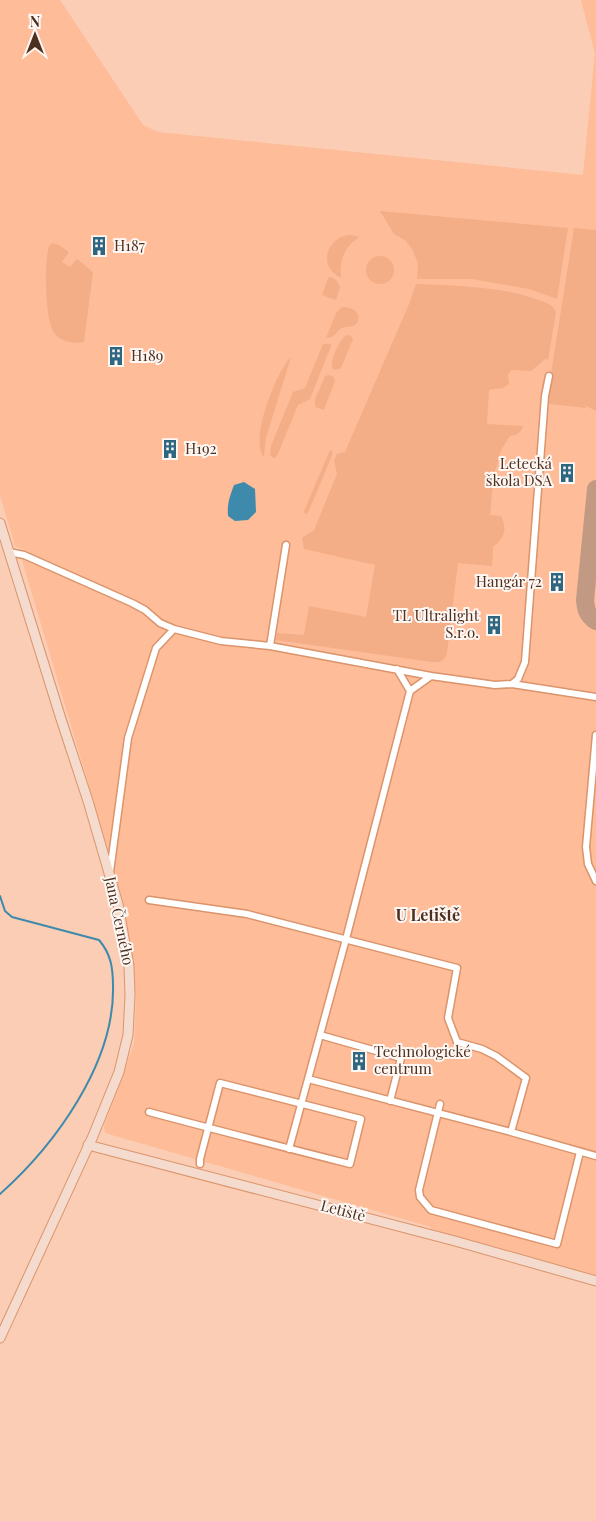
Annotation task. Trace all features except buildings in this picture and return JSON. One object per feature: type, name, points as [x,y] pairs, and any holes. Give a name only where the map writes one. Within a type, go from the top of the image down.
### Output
[{"type":"street","points":[[512,684],[518,679],[525,662],[534,523],[545,396],[549,376]]},
{"type":"street","name":"Jana Černého","points":[[0,523],[110,876],[123,924],[129,966],[130,995],[128,1035],[120,1072],[0,1338]]},
{"type":"street","points":[[270,646],[286,545]]},
{"type":"street","points":[[9,552],[24,555],[132,603],[145,610],[160,623],[174,630],[221,641],[270,646],[431,676],[495,685],[512,684],[596,697]]},
{"type":"street","points":[[110,876],[128,738],[156,648],[174,630]]},
{"type":"street","points":[[397,669],[410,691]]},
{"type":"street","points":[[289,1149],[410,691],[431,676]]},
{"type":"street","points":[[596,735],[586,848],[588,864],[596,881]]},
{"type":"street","points":[[149,900],[247,914],[457,968],[448,1018],[456,1042],[482,1049],[496,1056],[526,1078],[511,1132]]},
{"type":"street","points":[[320,1035],[401,1058],[390,1101]]},
{"type":"street","points":[[308,1079],[596,1156]]},
{"type":"street","points":[[149,1112],[209,1128],[289,1149],[350,1164],[361,1119],[220,1082],[209,1128],[200,1164]]},
{"type":"street","points":[[440,1104],[419,1190],[420,1197],[431,1210],[557,1244],[580,1152]]},
{"type":"street","name":"Letiště","points":[[88,1145],[446,1238],[596,1282]]},
{"type":"shaded area","points":[[0,0],[60,0],[143,125],[158,132],[583,175],[595,53],[581,0],[596,0],[596,1277],[431,1230],[431,1227],[105,1133],[104,1126],[134,1044],[136,997],[123,901],[22,560],[25,550],[15,546],[0,495]]},
{"type":"shaded area","points":[[380,211],[568,228],[557,299],[529,289],[472,279],[417,279],[418,263],[412,249],[405,240],[394,234]]},
{"type":"shaded area","points":[[574,228],[596,230],[596,411],[586,406],[586,408],[549,404],[547,399]]},
{"type":"shaded area","points":[[350,235],[359,237],[344,253],[341,278],[329,267],[327,256],[331,245],[335,241]]},
{"type":"shaded area","points":[[52,243],[59,245],[69,252],[62,262],[70,267],[77,259],[93,272],[84,342],[75,343],[59,338],[50,324],[46,276],[47,254]]},
{"type":"shaded area","points":[[380,256],[390,260],[394,270],[390,280],[380,284],[370,280],[366,270],[370,260]]},
{"type":"shaded area","points":[[331,277],[337,281],[340,287],[336,300],[322,295],[328,278]]},
{"type":"shaded area","points":[[416,284],[482,288],[515,293],[547,303],[556,312],[548,360],[545,359],[531,371],[512,370],[508,374],[509,384],[503,388],[489,390],[487,424],[523,426],[518,433],[510,436],[501,450],[494,472],[490,515],[501,516],[504,533],[493,547],[492,566],[458,563],[447,653],[440,662],[276,640],[277,633],[304,635],[309,606],[366,617],[375,565],[304,549],[302,538],[314,530],[337,474],[334,460],[337,454],[345,452]]},
{"type":"shaded area","points":[[342,307],[352,309],[357,313],[356,325],[342,328],[334,335],[326,338],[336,313]]},
{"type":"shaded area","points":[[347,335],[353,339],[341,368],[335,370],[332,368],[334,355],[338,345]]},
{"type":"shaded area","points":[[323,344],[331,344],[331,346],[310,399],[298,405],[277,456],[275,458],[272,457],[270,455],[271,446],[293,392],[305,388]]},
{"type":"shaded area","points":[[291,357],[266,438],[263,456],[260,447],[260,435],[266,405],[278,376]]},
{"type":"shaded area","points":[[325,376],[333,376],[335,381],[324,410],[315,407],[315,399]]},
{"type":"shaded area","points":[[330,450],[333,453],[308,513],[305,514],[304,511]]},
{"type":"water","points":[[244,482],[255,489],[256,512],[248,520],[235,521],[228,516],[229,500],[234,485]]},
{"type":"waterway","points":[[0,896],[5,911],[12,917],[99,940],[110,962],[113,986],[111,1015],[104,1044],[93,1073],[78,1100],[41,1152],[0,1194]]},
{"type":"taxiway","points":[[596,489],[585,600],[588,612],[596,621]]},
{"type":"place","name":"H187","points":[[99,246]]},
{"type":"place","name":"H189","points":[[116,356]]},
{"type":"place","name":"H192","points":[[170,449]]},
{"type":"place","name":"Letecká škola DSA","points":[[567,473]]},
{"type":"place","name":"Hangár 72","points":[[557,582]]},
{"type":"place","name":"TL Ultralight S.r.o.","points":[[494,625]]},
{"type":"place","name":"Technologické centrum","points":[[359,1061]]},
{"type":"district","name":"U Letiště","points":[[428,915]]}]
